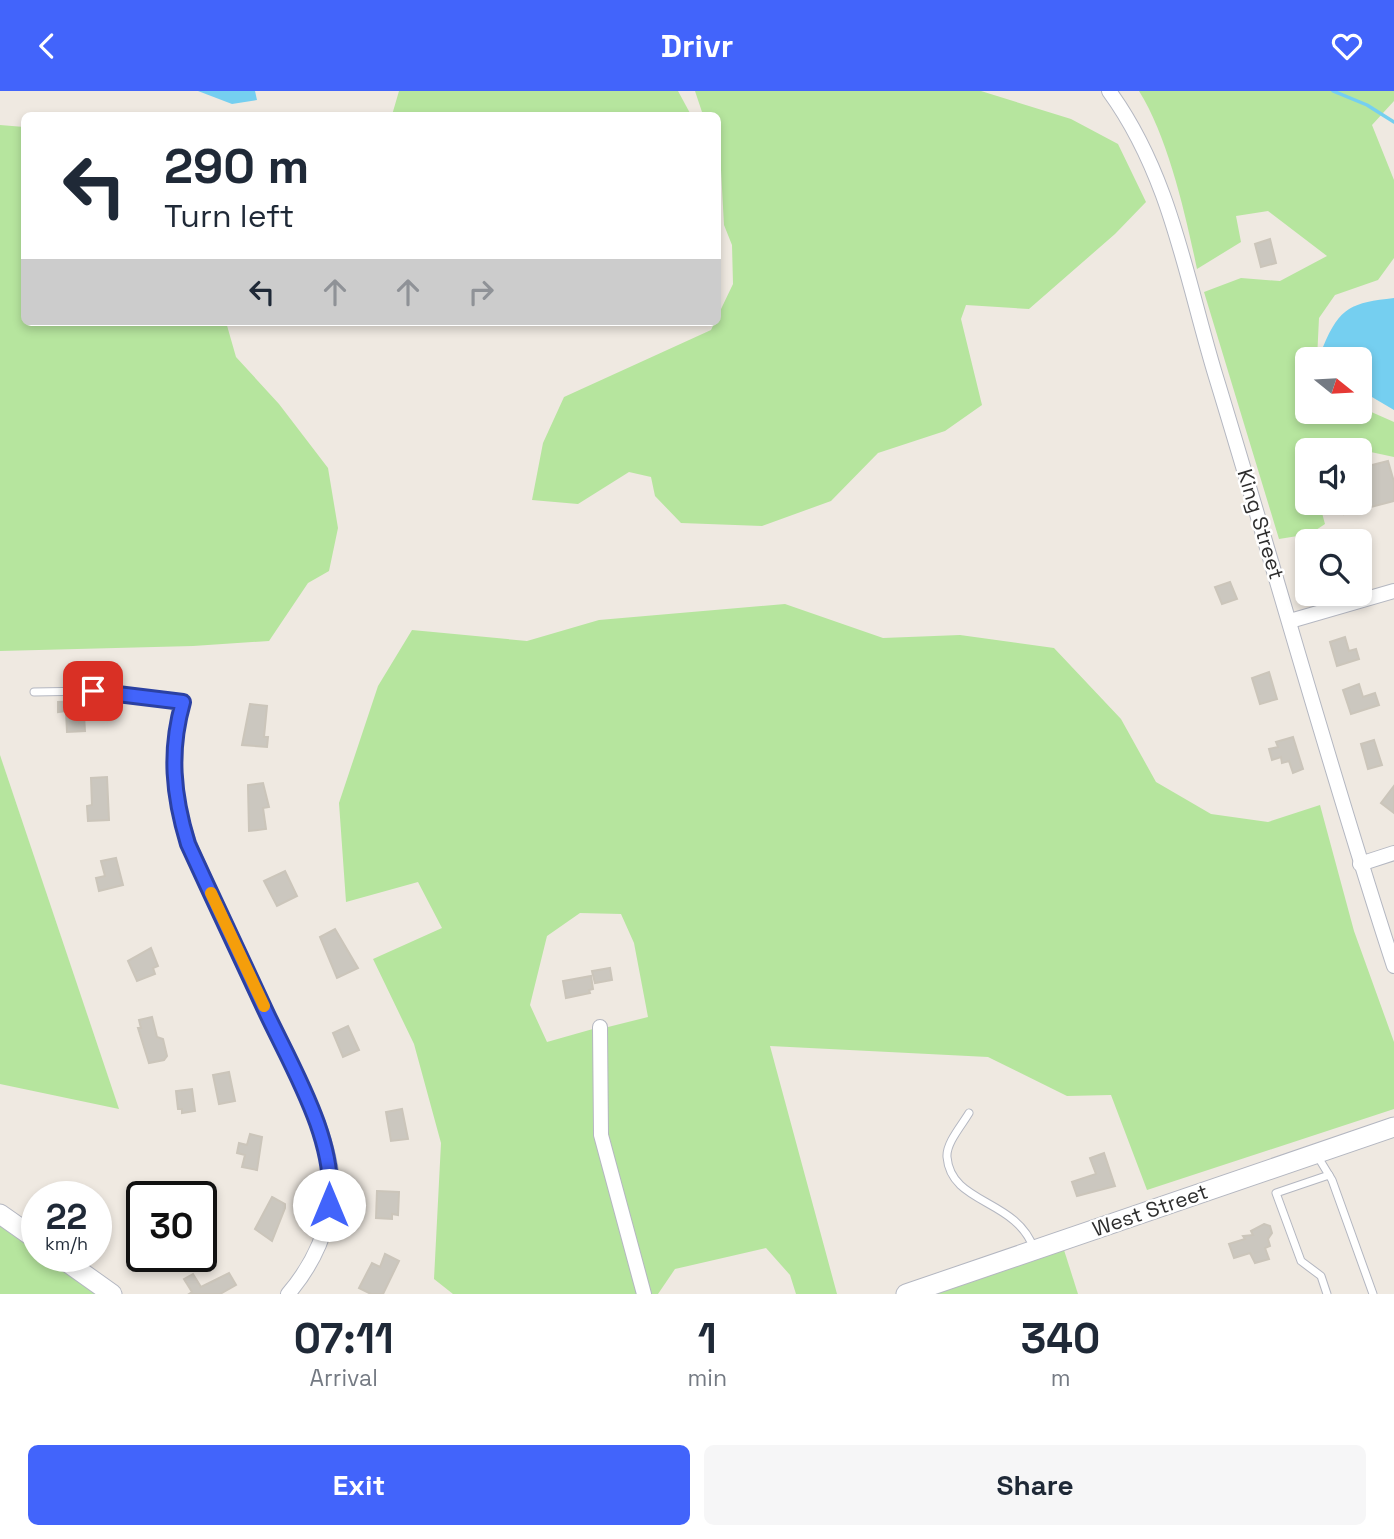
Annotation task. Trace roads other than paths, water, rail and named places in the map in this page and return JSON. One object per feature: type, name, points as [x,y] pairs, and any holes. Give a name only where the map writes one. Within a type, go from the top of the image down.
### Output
[{"type":"street","name":"King Street","points":[[1109,91],[1124,112],[1162,185],[1201,328],[1360,864],[1394,966]]},
{"type":"street","points":[[1290,621],[1394,591]]},
{"type":"street","points":[[183,702],[173,751],[179,815],[192,853],[306,1096],[324,1148],[332,1186],[326,1224],[317,1252],[288,1294]]},
{"type":"street","points":[[1360,864],[1394,853]]},
{"type":"street","points":[[600,1027],[601,1135],[644,1294]]},
{"type":"street","name":"West Street","points":[[906,1294],[1394,1127]]},
{"type":"street","points":[[0,1214],[21,1229]]},
{"type":"street","points":[[81,1272],[112,1294]]},
{"type":"lane","points":[[34,692],[93,691],[183,702]]},
{"type":"lane","points":[[969,1113],[951,1143],[947,1157],[954,1174],[964,1189],[974,1197],[1016,1218],[1030,1237],[1034,1249]]},
{"type":"lane","points":[[1315,1153],[1329,1175],[1373,1294]]},
{"type":"lane","points":[[1327,1294],[1321,1276],[1301,1261],[1276,1193],[1329,1175]]},
{"type":"water","points":[[198,91],[255,91],[257,100],[232,104]]},
{"type":"water","points":[[1394,298],[1394,410],[1372,397],[1372,347],[1323,347],[1342,315],[1349,309],[1368,302]]},
{"type":"waterway","points":[[1333,91],[1367,105],[1394,122]]}]
